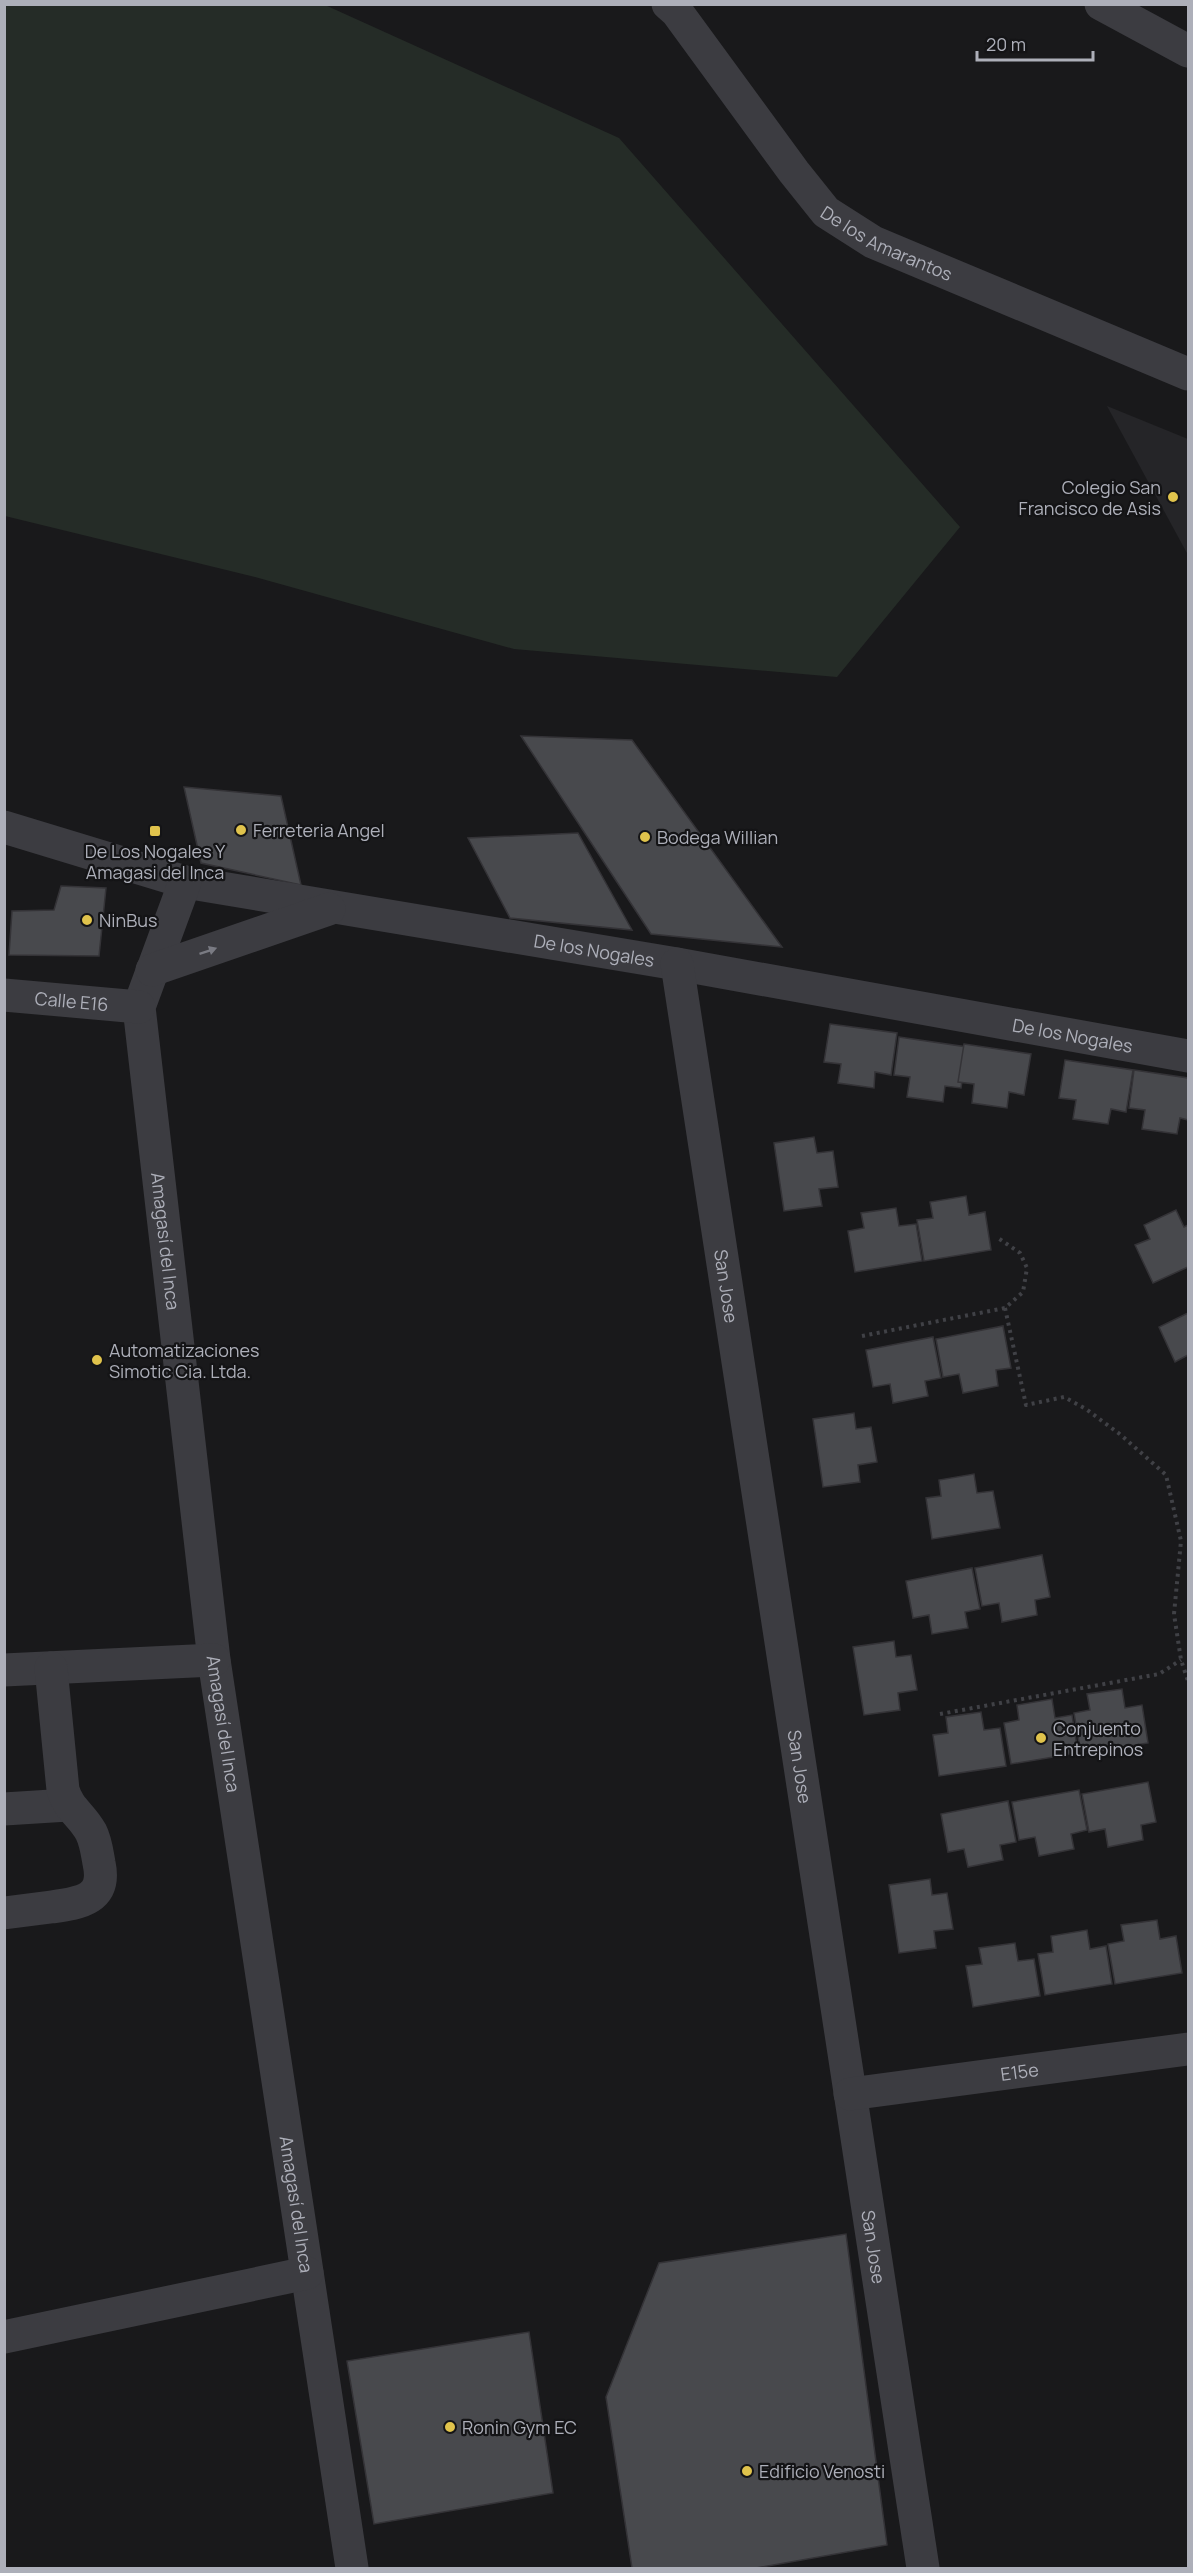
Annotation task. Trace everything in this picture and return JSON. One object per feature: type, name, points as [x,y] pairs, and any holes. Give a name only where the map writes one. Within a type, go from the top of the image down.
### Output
[{"type":"street","name":"De los Amarantos","points":[[668,4],[677,12],[826,212],[873,242],[1188,374]]},
{"type":"street","points":[[1101,4],[1188,51]]},
{"type":"street","name":"De los Nogales","points":[[4,827],[184,882],[677,964],[1188,1056]]},
{"type":"street","name":"Amagasí del Inca","points":[[184,882],[138,1007],[214,1660],[352,2568]]},
{"type":"street","points":[[152,970],[333,907]]},
{"type":"street","name":"San Jose","points":[[677,964],[923,2568]]},
{"type":"street","name":"Calle E16","points":[[4,995],[138,1007]]},
{"type":"street","points":[[4,1670],[214,1660]]},
{"type":"street","points":[[4,1913],[74,1904],[88,1899],[98,1889],[102,1876],[95,1840],[83,1818],[68,1805],[63,1790],[51,1668]]},
{"type":"street","points":[[4,1809],[68,1805]]},
{"type":"street","name":"E15e","points":[[850,2094],[1188,2049]]},
{"type":"street","points":[[4,2337],[307,2273]]},
{"type":"path","points":[[862,1336],[1005,1308],[1023,1292],[1027,1268],[1020,1252],[998,1238]]},
{"type":"path","points":[[1005,1308],[1026,1404],[1064,1397],[1086,1409],[1121,1435],[1166,1475],[1181,1541],[1174,1614],[1181,1660],[1188,1681]]},
{"type":"path","points":[[940,1714],[1159,1674],[1181,1660]]},
{"type":"shaded area","points":[[5,5],[325,5],[619,138],[960,527],[837,677],[514,649],[255,577],[5,516]]},
{"type":"shaded area","name":"Colegio San Francisco de Asis","points":[[1107,406],[1188,439],[1188,555]]},
{"type":"building","name":"Bodega Willian","points":[[521,736],[632,740],[782,947],[651,934]]},
{"type":"building","name":"Ferreteria Angel","points":[[184,787],[281,796],[301,885],[201,863]]},
{"type":"building","points":[[578,833],[632,930],[510,918],[468,838]]},
{"type":"building","points":[[61,886],[106,888],[99,956],[9,955],[12,911],[54,910]]},
{"type":"building","points":[[830,1024],[897,1033],[891,1075],[875,1072],[874,1088],[838,1083],[841,1064],[824,1062]]},
{"type":"building","points":[[899,1037],[967,1047],[961,1088],[945,1086],[943,1102],[907,1097],[910,1077],[894,1075]]},
{"type":"building","points":[[964,1044],[1031,1054],[1024,1095],[1009,1092],[1007,1108],[972,1103],[974,1084],[958,1082]]},
{"type":"building","points":[[1065,1060],[1133,1070],[1126,1112],[1111,1109],[1108,1124],[1073,1119],[1076,1100],[1059,1098]]},
{"type":"building","points":[[1134,1070],[1188,1078],[1188,1120],[1180,1118],[1177,1134],[1142,1129],[1145,1110],[1129,1108]]},
{"type":"building","points":[[814,1137],[817,1153],[833,1151],[838,1187],[819,1189],[822,1206],[784,1211],[774,1143]]},
{"type":"building","points":[[966,1196],[969,1215],[985,1212],[991,1250],[924,1261],[917,1220],[933,1218],[930,1202]]},
{"type":"building","points":[[896,1208],[899,1226],[916,1224],[922,1261],[855,1272],[848,1231],[864,1228],[861,1213]]},
{"type":"building","points":[[1176,1210],[1184,1227],[1188,1225],[1188,1267],[1153,1283],[1135,1245],[1150,1239],[1144,1225]]},
{"type":"building","points":[[1188,1313],[1188,1355],[1175,1362],[1159,1327]]},
{"type":"building","points":[[1003,1326],[1011,1368],[996,1370],[998,1386],[963,1393],[959,1374],[943,1377],[936,1339]]},
{"type":"building","points":[[933,1337],[941,1378],[925,1381],[928,1396],[893,1403],[890,1384],[873,1387],[866,1350]]},
{"type":"building","points":[[854,1413],[856,1429],[871,1427],[877,1462],[858,1465],[860,1482],[823,1487],[813,1419]]},
{"type":"building","points":[[974,1474],[977,1493],[993,1491],[1000,1528],[932,1539],[926,1498],[941,1496],[939,1480]]},
{"type":"building","points":[[1042,1555],[1050,1597],[1035,1600],[1037,1615],[1002,1622],[999,1603],[982,1606],[975,1568]]},
{"type":"building","points":[[972,1568],[980,1609],[965,1612],[968,1628],[932,1634],[929,1615],[913,1618],[906,1581]]},
{"type":"building","points":[[894,1641],[896,1657],[911,1655],[917,1690],[898,1693],[900,1710],[864,1715],[853,1647]]},
{"type":"building","points":[[1122,1689],[1125,1708],[1142,1705],[1148,1743],[1081,1754],[1074,1713],[1090,1710],[1087,1694]]},
{"type":"building","name":"Conjuento Entrepinos","points":[[1052,1699],[1055,1718],[1072,1715],[1078,1753],[1011,1764],[1004,1723],[1019,1720],[1017,1705]]},
{"type":"building","points":[[981,1712],[984,1730],[1000,1728],[1006,1766],[939,1776],[933,1735],[948,1733],[946,1717]]},
{"type":"building","points":[[1148,1782],[1156,1822],[1141,1825],[1143,1840],[1108,1847],[1105,1829],[1089,1832],[1082,1794]]},
{"type":"building","points":[[1079,1790],[1087,1830],[1071,1834],[1074,1849],[1039,1856],[1035,1837],[1019,1840],[1012,1802]]},
{"type":"building","points":[[1008,1801],[1016,1842],[1000,1845],[1003,1860],[968,1867],[964,1849],[948,1852],[941,1814]]},
{"type":"building","points":[[930,1879],[932,1895],[947,1893],[953,1929],[934,1931],[936,1948],[899,1953],[889,1885]]},
{"type":"building","points":[[1157,1920],[1160,1939],[1176,1936],[1182,1973],[1115,1984],[1108,1944],[1124,1941],[1121,1925]]},
{"type":"building","points":[[1087,1930],[1090,1949],[1106,1946],[1112,1984],[1045,1995],[1038,1954],[1053,1952],[1051,1936]]},
{"type":"building","points":[[1015,1943],[1018,1961],[1034,1959],[1040,1996],[973,2007],[966,1966],[982,1964],[979,1948]]},
{"type":"building","name":"Edificio Venosti","points":[[846,2234],[887,2545],[756,2568],[632,2568],[606,2397],[659,2263]]},
{"type":"building","name":"Ronin Gym EC","points":[[529,2332],[553,2493],[374,2524],[347,2361]]},
{"type":"place","name":"Colegio San Francisco de Asis","points":[[1173,497]]},
{"type":"place","name":"Ferreteria Angel","points":[[241,830]]},
{"type":"place","name":"De Los Nogales Y Amagasi del Inca","points":[[155,831]]},
{"type":"place","name":"Bodega Willian","points":[[645,837]]},
{"type":"place","name":"NinBus","points":[[87,920]]},
{"type":"place","name":"Automatizaciones Simotic Cia. Ltda.","points":[[97,1360]]},
{"type":"place","name":"Conjuento Entrepinos","points":[[1041,1738]]},
{"type":"place","name":"Ronin Gym EC","points":[[450,2427]]},
{"type":"place","name":"Edificio Venosti","points":[[747,2471]]}]
